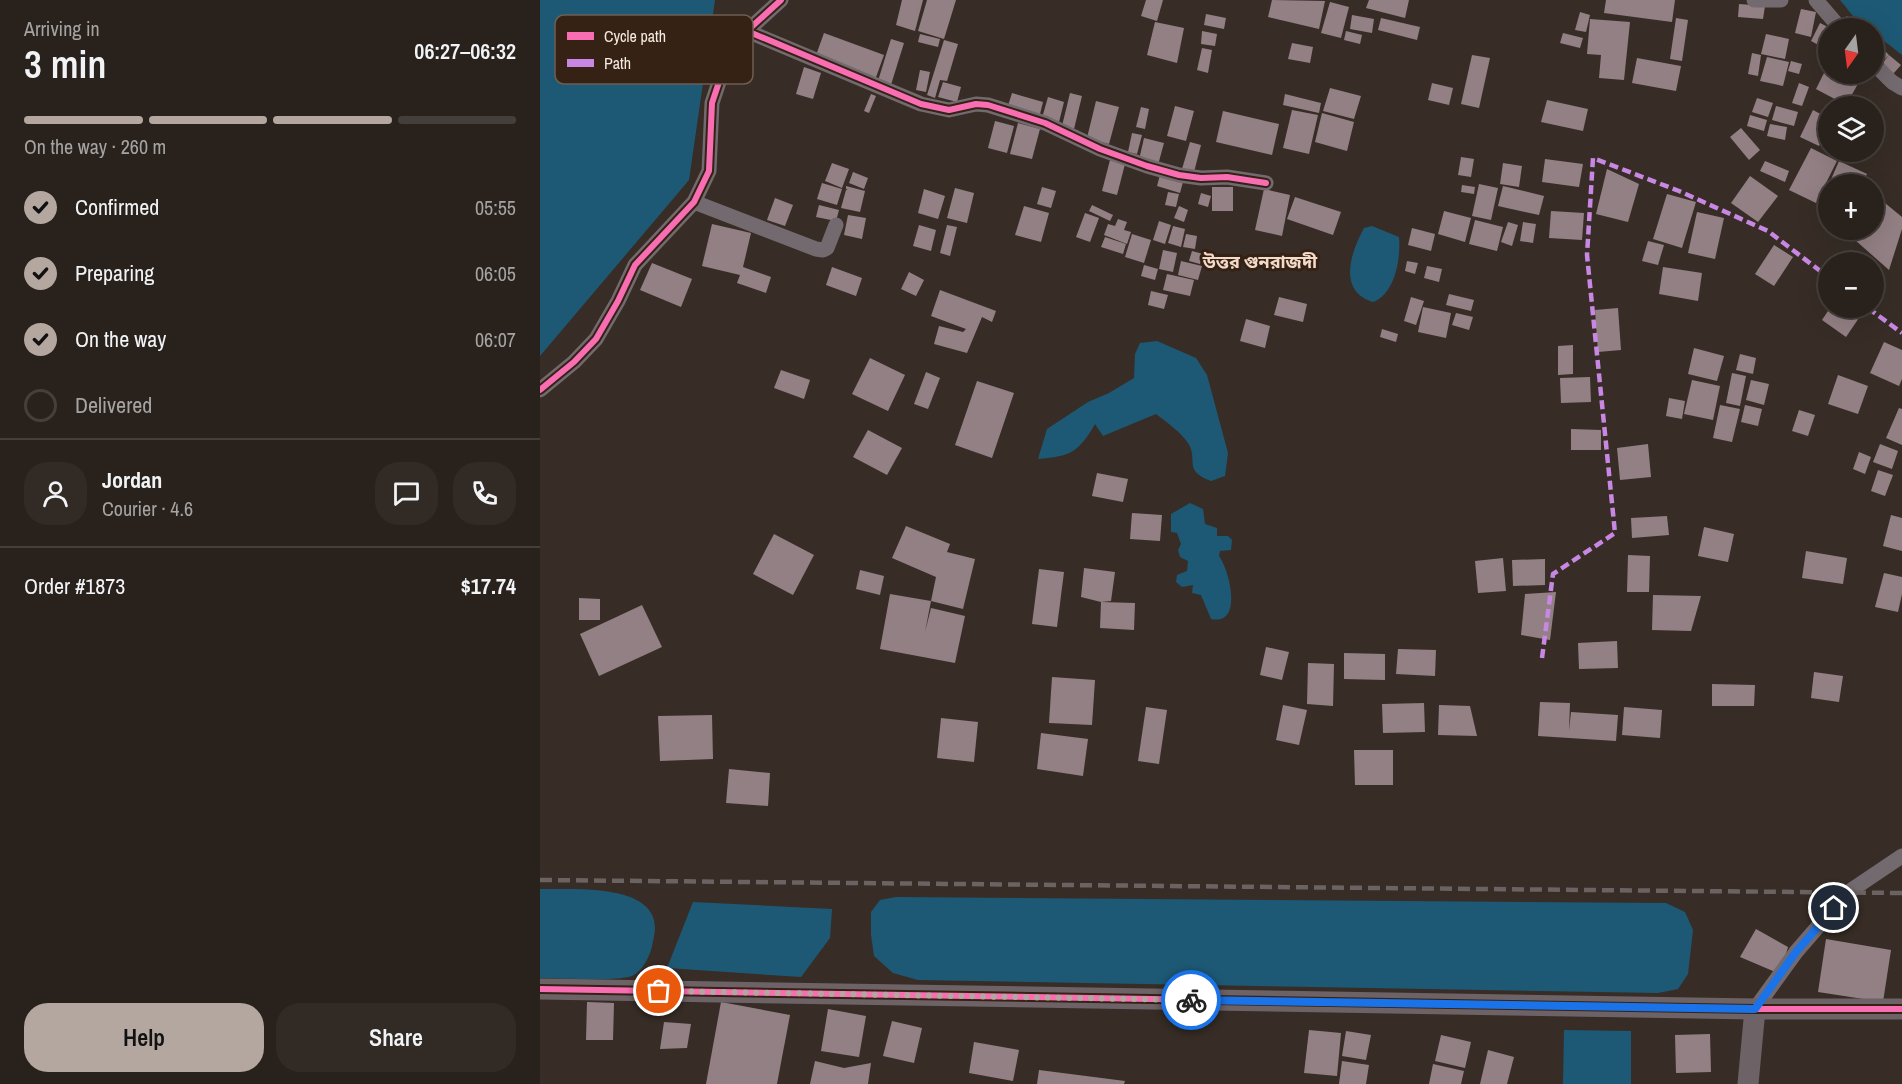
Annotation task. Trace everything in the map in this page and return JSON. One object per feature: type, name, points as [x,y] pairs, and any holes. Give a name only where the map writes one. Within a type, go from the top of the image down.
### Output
[{"type":"street","points":[[753,26],[781,0]]},
{"type":"street","points":[[1754,0],[1781,0]]},
{"type":"street","points":[[1816,0],[1831,18]]},
{"type":"street","points":[[753,34],[921,104],[949,110],[976,104],[988,105],[1045,123],[1100,149],[1179,175],[1201,178],[1227,177],[1266,183]]},
{"type":"street","points":[[1884,74],[1902,88]]},
{"type":"street","points":[[540,390],[574,362],[596,339],[635,265],[694,202],[709,171],[712,103],[718,84]]},
{"type":"street","points":[[694,202],[823,250],[827,248],[836,225]]},
{"type":"street","points":[[1748,1084],[1755,1009],[1796,952],[1847,893],[1902,856]]},
{"type":"street","points":[[540,989],[1755,1009],[1902,1009]]},
{"type":"water","points":[[540,0],[715,0],[713,15],[555,15],[555,84],[703,84],[689,180],[540,356]]},
{"type":"water","points":[[1840,0],[1902,0],[1902,55],[1884,41],[1884,18],[1855,18]]},
{"type":"water","points":[[1372,226],[1399,237],[1395,274],[1387,291],[1373,302],[1362,297],[1355,289],[1350,270],[1355,248],[1364,228]]},
{"type":"water","points":[[1157,341],[1196,358],[1207,375],[1228,453],[1225,476],[1211,481],[1197,473],[1188,443],[1156,414],[1103,436],[1095,424],[1084,441],[1072,451],[1038,459],[1047,429],[1088,402],[1134,378],[1135,354],[1140,343]]},
{"type":"water","points":[[1190,503],[1203,509],[1205,524],[1217,528],[1217,536],[1228,536],[1232,540],[1231,550],[1220,551],[1219,556],[1227,572],[1231,595],[1228,614],[1221,619],[1211,619],[1201,595],[1192,593],[1193,585],[1182,587],[1176,582],[1177,575],[1187,571],[1188,561],[1180,557],[1178,550],[1181,544],[1177,533],[1171,532],[1171,514]]},
{"type":"water","points":[[540,889],[608,892],[626,896],[641,903],[651,913],[655,928],[651,950],[642,967],[636,974],[623,978],[540,978]]},
{"type":"water","points":[[896,897],[1666,903],[1685,912],[1693,930],[1688,974],[1678,989],[1658,993],[918,980],[893,973],[874,956],[871,912],[880,900]]},
{"type":"water","points":[[693,902],[832,909],[830,938],[801,977],[667,968]]},
{"type":"water","points":[[1564,1030],[1631,1031],[1631,1084],[1563,1084]]},
{"type":"building","points":[[902,0],[923,0],[915,31],[896,25]]},
{"type":"building","points":[[927,0],[956,0],[944,39],[918,31]]},
{"type":"building","points":[[1146,0],[1163,0],[1157,21],[1141,16]]},
{"type":"building","points":[[1272,0],[1325,1],[1319,29],[1268,17]]},
{"type":"building","points":[[1369,0],[1409,0],[1405,18],[1366,8]]},
{"type":"building","points":[[1606,0],[1675,0],[1672,22],[1604,13]]},
{"type":"building","points":[[1330,2],[1349,7],[1341,38],[1321,33]]},
{"type":"building","points":[[1739,4],[1765,6],[1763,19],[1738,17]]},
{"type":"building","points":[[1801,9],[1816,12],[1811,37],[1795,33]]},
{"type":"building","points":[[1580,12],[1590,15],[1586,32],[1575,30]]},
{"type":"building","points":[[1206,14],[1226,18],[1224,29],[1204,25]]},
{"type":"building","points":[[1352,15],[1374,19],[1372,33],[1350,29]]},
{"type":"building","points":[[1381,18],[1420,27],[1417,40],[1378,30]]},
{"type":"building","points":[[1676,18],[1688,20],[1682,61],[1670,59]]},
{"type":"building","points":[[1590,19],[1630,22],[1624,80],[1599,78],[1601,55],[1587,54]]},
{"type":"building","points":[[1155,22],[1184,28],[1177,63],[1147,55]]},
{"type":"building","points":[[1818,27],[1818,45],[1811,41]]},
{"type":"building","points":[[1202,31],[1217,34],[1215,46],[1201,44]]},
{"type":"building","points":[[1346,31],[1362,35],[1360,44],[1344,40]]},
{"type":"building","points":[[824,33],[884,55],[875,80],[815,58]]},
{"type":"building","points":[[1563,33],[1583,38],[1580,48],[1560,43]]},
{"type":"building","points":[[920,34],[940,39],[938,47],[918,42]]},
{"type":"building","points":[[1766,34],[1789,39],[1785,59],[1761,54]]},
{"type":"building","points":[[891,39],[904,43],[890,88],[877,84]]},
{"type":"building","points":[[944,40],[958,44],[947,81],[940,80],[935,98],[927,95]]},
{"type":"building","points":[[1292,43],[1313,47],[1310,63],[1288,59]]},
{"type":"building","points":[[1202,48],[1212,50],[1208,73],[1197,70]]},
{"type":"building","points":[[1884,50],[1889,55],[1884,60]]},
{"type":"building","points":[[1752,53],[1761,55],[1758,76],[1748,74]]},
{"type":"building","points":[[1472,55],[1490,58],[1479,108],[1461,104]]},
{"type":"building","points":[[1889,55],[1901,65],[1893,74],[1884,67],[1884,61]]},
{"type":"building","points":[[1767,57],[1789,62],[1783,86],[1760,81]]},
{"type":"building","points":[[1637,58],[1681,66],[1676,91],[1632,83]]},
{"type":"building","points":[[1791,61],[1802,64],[1799,74],[1788,71]]},
{"type":"building","points":[[804,67],[821,73],[813,99],[796,94]]},
{"type":"building","points":[[920,70],[930,72],[926,92],[916,90]]},
{"type":"building","points":[[943,82],[961,87],[957,102],[938,97]]},
{"type":"building","points":[[1432,83],[1453,88],[1449,105],[1428,100]]},
{"type":"building","points":[[1799,83],[1809,87],[1802,106],[1792,103]]},
{"type":"building","points":[[1818,84],[1858,84],[1851,96],[1829,96],[1816,89]]},
{"type":"building","points":[[1330,88],[1361,96],[1354,119],[1323,111]]},
{"type":"building","points":[[1012,93],[1043,102],[1039,118],[1007,109]]},
{"type":"building","points":[[1070,93],[1082,96],[1074,129],[1062,126]]},
{"type":"building","points":[[871,94],[876,96],[869,113],[864,111]]},
{"type":"building","points":[[1285,94],[1321,103],[1319,113],[1283,105]]},
{"type":"building","points":[[1048,97],[1064,102],[1059,122],[1042,118]]},
{"type":"building","points":[[1757,98],[1773,103],[1768,117],[1752,112]]},
{"type":"building","points":[[1547,100],[1588,109],[1583,131],[1541,122]]},
{"type":"building","points":[[1096,101],[1119,107],[1109,144],[1087,138]]},
{"type":"building","points":[[1175,106],[1194,111],[1186,141],[1167,136]]},
{"type":"building","points":[[1776,106],[1798,112],[1794,126],[1772,120]]},
{"type":"building","points":[[1141,107],[1149,109],[1145,129],[1136,127]]},
{"type":"building","points":[[1292,110],[1318,115],[1309,154],[1283,148]]},
{"type":"building","points":[[1813,110],[1818,113],[1818,146],[1800,137]]},
{"type":"building","points":[[1223,111],[1279,124],[1272,155],[1216,142]]},
{"type":"building","points":[[1322,113],[1354,122],[1347,151],[1315,142]]},
{"type":"building","points":[[1750,115],[1767,120],[1764,131],[1747,126]]},
{"type":"building","points":[[995,121],[1014,126],[1007,153],[988,148]]},
{"type":"building","points":[[1018,123],[1040,129],[1032,159],[1010,154]]},
{"type":"building","points":[[1770,124],[1787,127],[1785,140],[1767,136]]},
{"type":"building","points":[[1741,128],[1760,150],[1749,160],[1730,137]]},
{"type":"building","points":[[1132,133],[1142,135],[1137,154],[1128,152]]},
{"type":"building","points":[[1144,138],[1164,143],[1158,165],[1139,160]]},
{"type":"building","points":[[1190,142],[1201,145],[1194,172],[1182,169]]},
{"type":"building","points":[[1811,148],[1818,152],[1818,162],[1836,162],[1830,174],[1818,174],[1816,203],[1789,190]]},
{"type":"building","points":[[1461,157],[1474,159],[1471,177],[1458,175]]},
{"type":"building","points":[[1545,159],[1583,164],[1579,187],[1542,182]]},
{"type":"building","points":[[1110,160],[1125,164],[1117,195],[1102,191]]},
{"type":"building","points":[[1765,161],[1789,171],[1785,182],[1760,171]]},
{"type":"building","points":[[1839,162],[1841,162],[1867,174],[1833,174]]},
{"type":"building","points":[[832,163],[849,169],[842,188],[825,181]]},
{"type":"building","points":[[1503,163],[1522,166],[1519,187],[1500,184]]},
{"type":"building","points":[[1607,169],[1639,184],[1628,222],[1596,214]]},
{"type":"building","points":[[853,172],[868,178],[864,189],[849,183]]},
{"type":"building","points":[[1160,175],[1183,182],[1180,193],[1157,186]]},
{"type":"building","points":[[1750,176],[1778,196],[1758,222],[1731,203]]},
{"type":"building","points":[[822,183],[842,189],[837,205],[817,199]]},
{"type":"building","points":[[1479,184],[1498,188],[1491,220],[1472,216]]},
{"type":"building","points":[[1462,185],[1475,187],[1474,194],[1461,192]]},
{"type":"building","points":[[846,186],[865,191],[860,212],[841,208],[846,190],[848,190]]},
{"type":"building","points":[[1503,186],[1544,196],[1539,215],[1498,206]]},
{"type":"building","points":[[1042,187],[1056,191],[1051,208],[1037,204]]},
{"type":"building","points":[[1212,187],[1233,187],[1233,211],[1212,211]]},
{"type":"building","points":[[955,188],[974,193],[967,223],[947,218]]},
{"type":"building","points":[[924,189],[945,196],[938,219],[918,213]]},
{"type":"building","points":[[1264,189],[1290,195],[1282,236],[1255,230]]},
{"type":"building","points":[[1168,192],[1179,194],[1176,207],[1165,205]]},
{"type":"building","points":[[1201,193],[1211,196],[1208,207],[1198,204]]},
{"type":"building","points":[[1667,194],[1696,202],[1682,248],[1653,239]]},
{"type":"building","points":[[1295,197],[1341,212],[1333,235],[1287,219]]},
{"type":"building","points":[[775,198],[793,205],[785,226],[767,220]]},
{"type":"building","points":[[1884,202],[1902,217],[1902,229],[1889,270],[1884,266],[1884,252],[1869,252],[1855,240],[1884,240]]},
{"type":"building","points":[[819,205],[839,210],[836,221],[816,217]]},
{"type":"building","points":[[1092,205],[1113,215],[1110,221],[1089,211]]},
{"type":"building","points":[[1024,206],[1049,213],[1041,242],[1015,235]]},
{"type":"building","points":[[1179,206],[1188,210],[1184,222],[1174,218]]},
{"type":"building","points":[[1444,211],[1471,218],[1465,242],[1438,234]]},
{"type":"building","points":[[1551,211],[1584,213],[1582,240],[1549,238]]},
{"type":"building","points":[[1697,212],[1724,218],[1715,259],[1688,253]]},
{"type":"building","points":[[1085,213],[1099,218],[1090,242],[1076,237]]},
{"type":"building","points":[[848,215],[866,218],[862,239],[844,235]]},
{"type":"building","points":[[1118,219],[1127,222],[1124,230],[1131,232],[1127,244],[1104,235],[1108,224],[1115,226]]},
{"type":"building","points":[[1475,220],[1503,227],[1497,251],[1469,244]]},
{"type":"building","points":[[1159,221],[1171,225],[1165,244],[1153,240]]},
{"type":"building","points":[[1508,222],[1518,225],[1512,246],[1501,242]]},
{"type":"building","points":[[1523,222],[1536,224],[1533,243],[1520,241]]},
{"type":"building","points":[[712,224],[751,233],[743,267],[771,277],[766,293],[737,283],[740,275],[702,266]]},
{"type":"building","points":[[919,225],[936,230],[931,251],[913,246]]},
{"type":"building","points":[[947,225],[957,227],[950,256],[940,253]]},
{"type":"building","points":[[1173,226],[1185,229],[1181,247],[1168,243]]},
{"type":"building","points":[[1412,228],[1435,234],[1431,251],[1408,245]]},
{"type":"building","points":[[1132,234],[1151,240],[1144,263],[1125,257]]},
{"type":"building","points":[[1186,234],[1197,236],[1195,249],[1183,247]]},
{"type":"building","points":[[1105,237],[1126,244],[1123,254],[1101,247]]},
{"type":"building","points":[[1648,241],[1664,245],[1658,265],[1642,261]]},
{"type":"building","points":[[1774,245],[1793,257],[1774,286],[1755,274]]},
{"type":"building","points":[[1163,250],[1177,253],[1173,272],[1159,269]]},
{"type":"building","points":[[1192,251],[1203,254],[1200,264],[1189,261]]},
{"type":"building","points":[[1181,261],[1202,266],[1198,280],[1178,275]]},
{"type":"building","points":[[1407,261],[1418,263],[1415,274],[1405,271]]},
{"type":"building","points":[[652,263],[692,279],[681,307],[640,290]]},
{"type":"building","points":[[1144,265],[1158,269],[1155,280],[1141,276]]},
{"type":"building","points":[[1427,266],[1442,269],[1439,282],[1424,278]]},
{"type":"building","points":[[832,267],[862,278],[856,296],[826,285]]},
{"type":"building","points":[[1663,267],[1702,273],[1698,301],[1659,294]]},
{"type":"building","points":[[909,272],[924,280],[916,296],[901,289]]},
{"type":"building","points":[[1167,274],[1194,280],[1190,296],[1163,290]]},
{"type":"building","points":[[940,290],[996,311],[992,322],[982,317],[967,353],[934,344],[939,326],[963,332],[966,329],[931,316]]},
{"type":"building","points":[[1151,291],[1168,295],[1164,309],[1148,305]]},
{"type":"building","points":[[1449,294],[1474,300],[1471,311],[1446,305]]},
{"type":"building","points":[[1279,297],[1307,304],[1303,322],[1274,315]]},
{"type":"building","points":[[1411,297],[1424,301],[1416,325],[1404,321]]},
{"type":"building","points":[[1423,307],[1451,313],[1446,338],[1418,332]]},
{"type":"building","points":[[1618,308],[1621,350],[1598,352],[1595,310]]},
{"type":"building","points":[[1456,313],[1473,317],[1469,330],[1452,325]]},
{"type":"building","points":[[1823,318],[1859,318],[1846,337],[1822,320]]},
{"type":"building","points":[[1246,319],[1270,326],[1265,348],[1240,341]]},
{"type":"building","points":[[1382,329],[1398,334],[1396,342],[1380,337]]},
{"type":"building","points":[[1884,342],[1902,350],[1902,379],[1899,386],[1870,373]]},
{"type":"building","points":[[1573,345],[1573,374],[1558,375],[1558,346]]},
{"type":"building","points":[[1694,348],[1724,356],[1717,381],[1688,374]]},
{"type":"building","points":[[1740,354],[1756,358],[1753,374],[1736,370]]},
{"type":"building","points":[[870,358],[905,375],[888,411],[852,394]]},
{"type":"building","points":[[781,370],[810,380],[804,399],[774,388]]},
{"type":"building","points":[[926,372],[940,378],[928,409],[914,404]]},
{"type":"building","points":[[1732,373],[1746,376],[1740,406],[1726,403]]},
{"type":"building","points":[[1838,375],[1868,386],[1858,414],[1828,404]]},
{"type":"building","points":[[1590,377],[1591,402],[1561,403],[1560,378]]},
{"type":"building","points":[[1692,380],[1720,386],[1713,420],[1684,414]]},
{"type":"building","points":[[1751,380],[1769,384],[1764,405],[1746,400]]},
{"type":"building","points":[[977,381],[1014,393],[992,458],[955,445]]},
{"type":"building","points":[[1669,398],[1685,401],[1682,419],[1666,416]]},
{"type":"building","points":[[1720,405],[1740,409],[1732,442],[1713,438]]},
{"type":"building","points":[[1745,405],[1762,409],[1758,426],[1741,422]]},
{"type":"building","points":[[1899,408],[1902,409],[1902,445],[1886,438]]},
{"type":"building","points":[[1799,410],[1815,415],[1808,436],[1792,431]]},
{"type":"building","points":[[1571,429],[1601,430],[1601,450],[1571,450]]},
{"type":"building","points":[[868,430],[902,448],[887,475],[853,457]]},
{"type":"building","points":[[1648,444],[1651,477],[1620,480],[1617,448]]},
{"type":"building","points":[[1880,444],[1898,451],[1892,469],[1873,462]]},
{"type":"building","points":[[1859,452],[1871,457],[1865,474],[1853,469]]},
{"type":"building","points":[[1878,470],[1893,475],[1885,496],[1871,491]]},
{"type":"building","points":[[1097,473],[1128,479],[1123,502],[1092,496]]},
{"type":"building","points":[[1132,513],[1162,515],[1160,541],[1130,539]]},
{"type":"building","points":[[1891,515],[1902,518],[1902,551],[1883,546]]},
{"type":"building","points":[[1667,516],[1669,535],[1632,538],[1631,518]]},
{"type":"building","points":[[906,526],[950,544],[947,552],[975,559],[963,609],[931,601],[936,577],[892,558]]},
{"type":"building","points":[[1704,527],[1734,534],[1728,562],[1698,556]]},
{"type":"building","points":[[774,534],[814,555],[793,595],[753,574]]},
{"type":"building","points":[[1806,551],[1847,558],[1843,584],[1802,578]]},
{"type":"building","points":[[1628,555],[1650,556],[1649,592],[1627,592]]},
{"type":"building","points":[[1503,558],[1506,591],[1478,593],[1475,561]]},
{"type":"building","points":[[1545,559],[1545,585],[1513,586],[1512,560]]},
{"type":"building","points":[[1084,568],[1115,572],[1111,601],[1101,602],[1081,597]]},
{"type":"building","points":[[1039,569],[1064,572],[1057,627],[1032,624]]},
{"type":"building","points":[[860,570],[884,576],[880,595],[856,589]]},
{"type":"building","points":[[1884,573],[1902,577],[1902,594],[1898,612],[1875,607]]},
{"type":"building","points":[[1556,592],[1550,640],[1521,635],[1525,594]]},
{"type":"building","points":[[890,594],[931,601],[925,632],[931,608],[965,616],[955,663],[880,649]]},
{"type":"building","points":[[1653,595],[1701,596],[1691,631],[1652,630]]},
{"type":"building","points":[[579,598],[600,599],[600,620],[579,620]]},
{"type":"building","points":[[1101,602],[1135,603],[1134,630],[1100,628]]},
{"type":"building","points":[[642,605],[662,647],[599,676],[580,634]]},
{"type":"building","points":[[1617,641],[1618,668],[1579,669],[1578,643]]},
{"type":"building","points":[[1266,647],[1289,652],[1282,680],[1260,675]]},
{"type":"building","points":[[1398,649],[1436,650],[1435,676],[1396,674]]},
{"type":"building","points":[[1344,653],[1385,654],[1385,680],[1344,679]]},
{"type":"building","points":[[1308,663],[1334,664],[1333,706],[1307,704]]},
{"type":"building","points":[[1814,672],[1843,676],[1839,702],[1811,698]]},
{"type":"building","points":[[1052,677],[1095,680],[1092,725],[1049,723]]},
{"type":"building","points":[[1712,684],[1755,685],[1754,706],[1712,706]]},
{"type":"building","points":[[1540,702],[1570,703],[1569,731],[1571,712],[1618,715],[1616,741],[1538,736]]},
{"type":"building","points":[[1424,703],[1425,732],[1383,733],[1382,704]]},
{"type":"building","points":[[1283,705],[1307,710],[1299,745],[1276,740]]},
{"type":"building","points":[[1439,705],[1470,706],[1477,736],[1438,735]]},
{"type":"building","points":[[1146,707],[1167,710],[1159,764],[1138,761]]},
{"type":"building","points":[[1624,707],[1662,710],[1660,738],[1622,735]]},
{"type":"building","points":[[712,715],[713,759],[660,761],[658,716]]},
{"type":"building","points":[[941,718],[978,722],[974,762],[937,758]]},
{"type":"building","points":[[1041,733],[1088,739],[1083,776],[1037,769]]},
{"type":"building","points":[[1354,750],[1393,750],[1393,785],[1355,785]]},
{"type":"building","points":[[729,769],[770,773],[768,806],[726,803]]},
{"type":"building","points":[[1756,929],[1788,947],[1780,974],[1740,957]]},
{"type":"building","points":[[1826,939],[1891,950],[1883,1002],[1818,992]]},
{"type":"building","points":[[587,1002],[614,1003],[613,1040],[586,1040]]},
{"type":"building","points":[[721,1002],[790,1015],[777,1084],[706,1084]]},
{"type":"building","points":[[828,1009],[866,1016],[859,1057],[821,1051]]},
{"type":"building","points":[[892,1021],[922,1028],[914,1063],[883,1056]]},
{"type":"building","points":[[664,1022],[691,1024],[687,1048],[660,1049]]},
{"type":"building","points":[[1309,1030],[1341,1033],[1337,1076],[1304,1073]]},
{"type":"building","points":[[1346,1031],[1371,1035],[1366,1060],[1342,1056]]},
{"type":"building","points":[[1710,1034],[1711,1072],[1676,1073],[1675,1035]]},
{"type":"building","points":[[1441,1035],[1471,1042],[1465,1068],[1435,1061]]},
{"type":"building","points":[[974,1042],[1019,1050],[1013,1081],[969,1073]]},
{"type":"building","points":[[1488,1050],[1514,1057],[1507,1084],[1480,1084]]},
{"type":"building","points":[[815,1061],[844,1068],[871,1063],[868,1084],[810,1084]]},
{"type":"building","points":[[1342,1061],[1369,1065],[1366,1084],[1339,1084]]},
{"type":"building","points":[[1433,1064],[1464,1071],[1461,1084],[1429,1084]]},
{"type":"building","points":[[1039,1070],[1125,1081],[1124,1084],[1037,1084]]},
{"type":"railway","points":[[540,880],[1902,893]]},
{"type":"marked path","points":[[1542,658],[1553,574],[1615,533],[1587,255],[1593,158],[1679,191],[1768,231],[1818,269]]},
{"type":"marked path","points":[[1882,318],[1902,333]]},
{"type":"cycle path","points":[[753,26],[781,0]]},
{"type":"cycle path","points":[[753,34],[921,104],[949,110],[976,104],[988,105],[1045,123],[1100,149],[1179,175],[1201,178],[1227,177],[1266,183]]},
{"type":"cycle path","points":[[540,390],[574,362],[596,339],[635,265],[694,202],[709,171],[712,103],[718,84]]},
{"type":"cycle path","points":[[540,989],[1755,1009],[1902,1009]]},
{"type":"way so far","points":[[659,991],[1191,1000]]},
{"type":"district","name":"উত্তর গুনরাজদী","points":[[1260,262]]},
{"type":"route","points":[[1191,1000],[1755,1009],[1796,952],[1834,908]]}]
